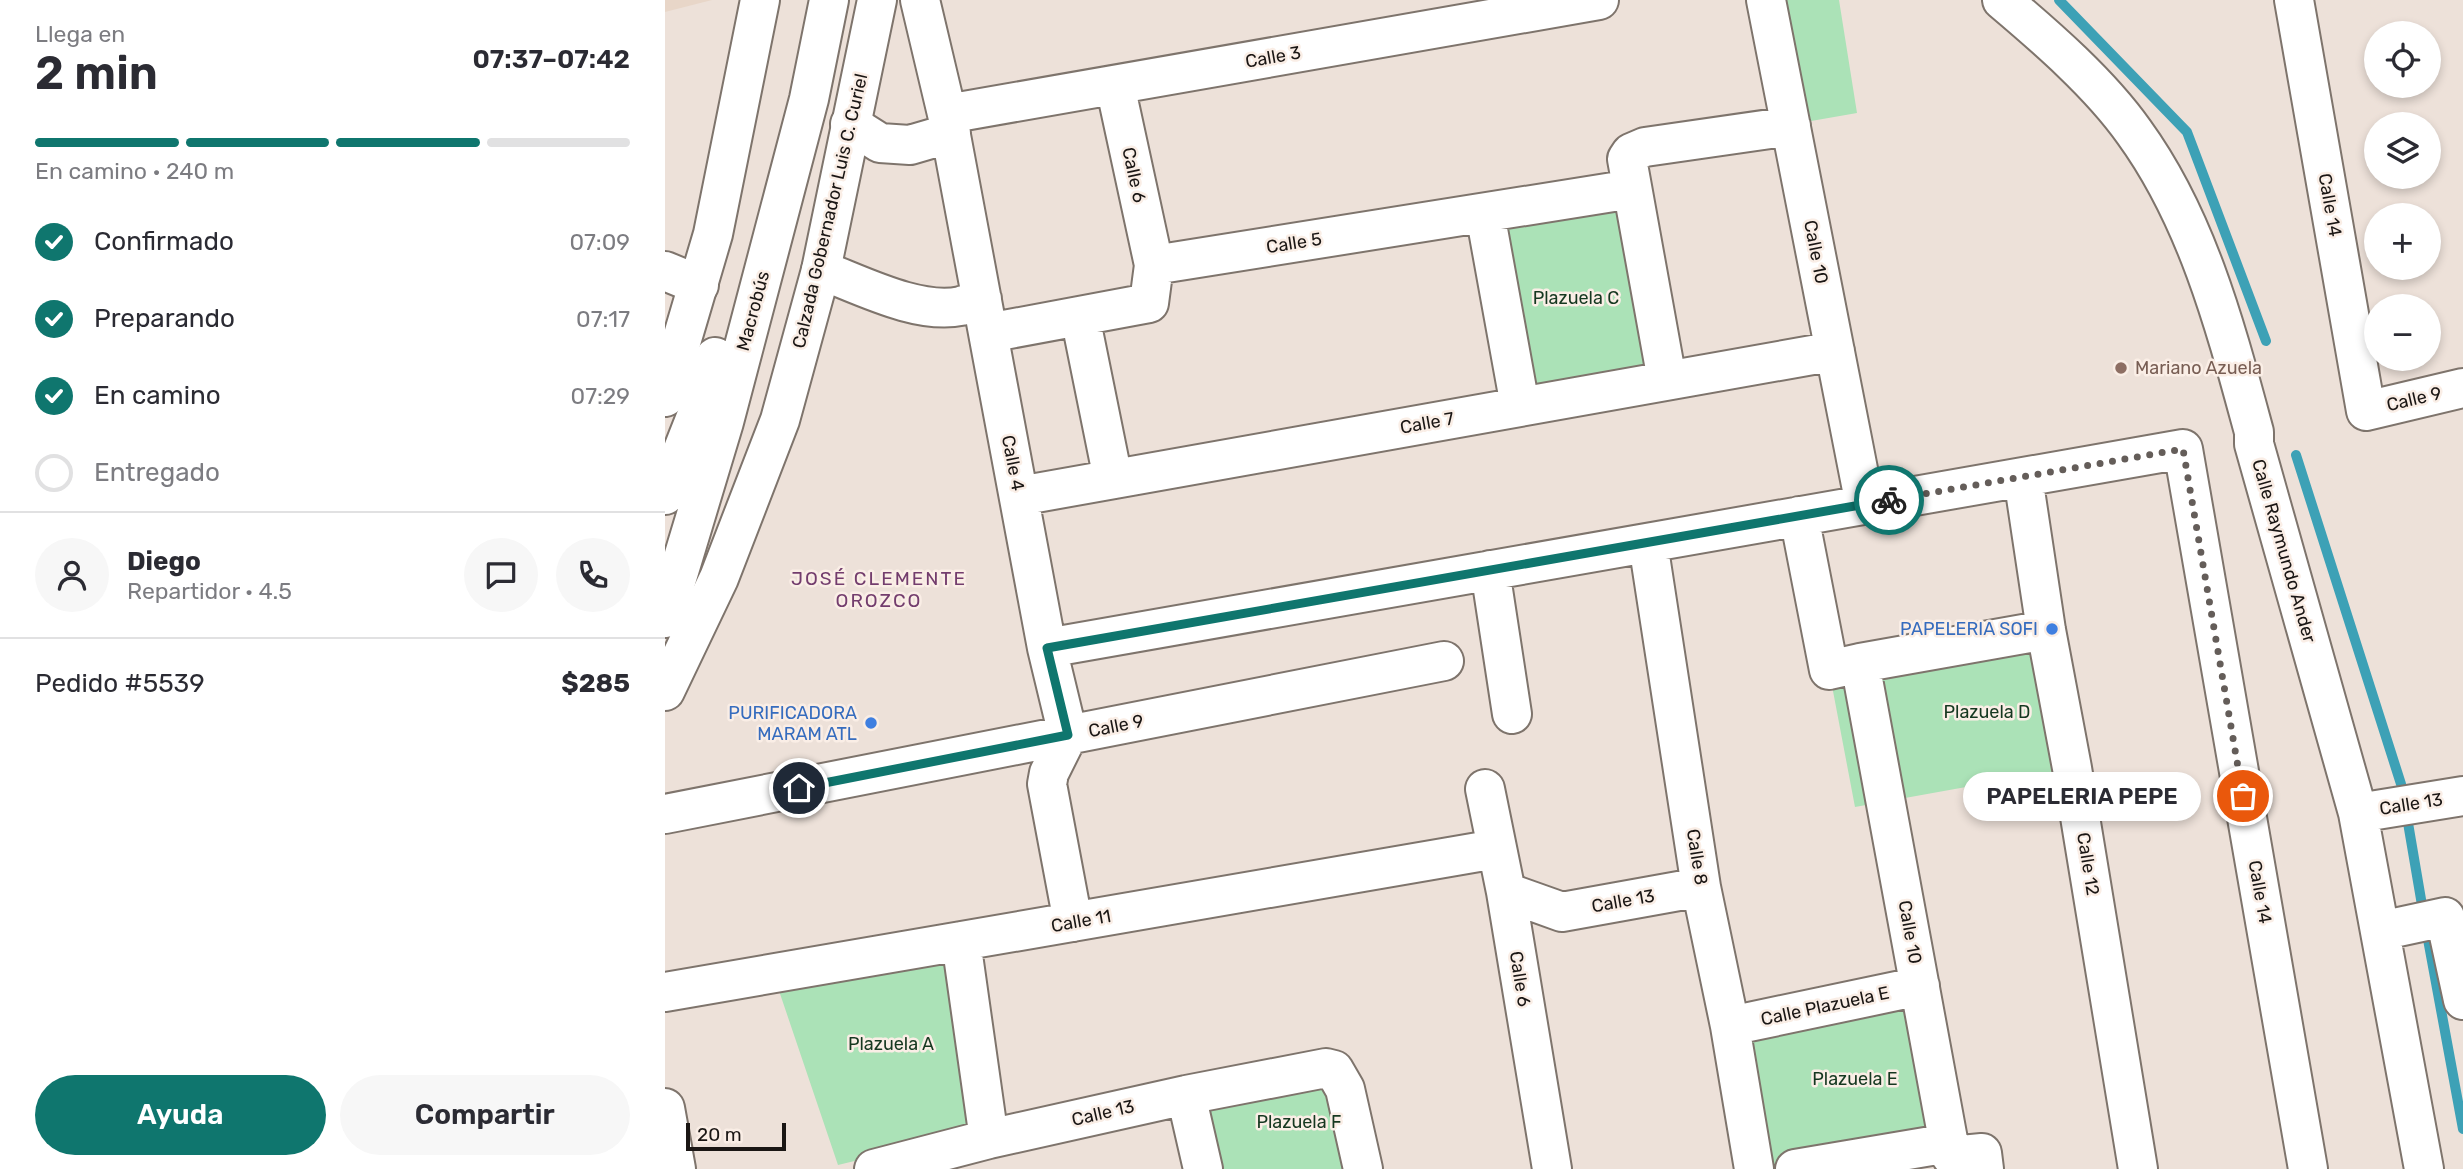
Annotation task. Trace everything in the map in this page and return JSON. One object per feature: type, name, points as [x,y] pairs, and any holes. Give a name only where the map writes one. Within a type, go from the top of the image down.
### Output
[{"type":"street","points":[[665,397],[682,278],[713,234],[760,0]]},
{"type":"street","name":"Macrobús","points":[[665,495],[703,399],[800,50],[810,0]]},
{"type":"street","name":"Macrobús","points":[[665,618],[731,395],[809,99],[829,0]]},
{"type":"street","name":"Calzada Gobernador Luis C. Curiel","points":[[665,691],[719,578],[780,420],[821,270],[877,0]]},
{"type":"street","name":"Calle 4","points":[[920,0],[949,123],[1047,648],[1068,735]]},
{"type":"street","name":"Calle 3","points":[[850,124],[880,143],[910,145],[949,123],[1115,85],[1599,0]]},
{"type":"street","name":"Calle 10","points":[[1766,0],[1865,505]]},
{"type":"street","name":"Calle Raymundo Ander","points":[[2002,0],[2043,34],[2133,130],[2182,210],[2201,260],[2235,363],[2254,432],[2254,444],[2358,813],[2424,1169]]},
{"type":"street","name":"Calle 14","points":[[2294,0],[2366,411]]},
{"type":"street","name":"Calle 6","points":[[1115,85],[1154,265]]},
{"type":"street","name":"Calle 5","points":[[1154,265],[1485,213],[1630,174],[1631,153],[1645,147],[1791,127]]},
{"type":"street","points":[[1630,174],[1667,380]]},
{"type":"street","points":[[1485,213],[1520,407]]},
{"type":"street","points":[[821,270],[904,301],[939,307],[961,306],[985,316],[1080,316],[1149,303],[1154,265]]},
{"type":"street","points":[[1080,316],[1113,480]]},
{"type":"street","name":"Calle 7","points":[[1019,496],[1835,351]]},
{"type":"street","name":"Calle 9","points":[[2366,411],[2463,388]]},
{"type":"street","name":"Calle 14","points":[[2023,477],[2183,449],[2308,1169]]},
{"type":"street","points":[[1047,648],[2023,477]]},
{"type":"street","name":"Calle 12","points":[[2023,477],[2046,630],[2072,768],[2139,1169]]},
{"type":"street","name":"Calle 10","points":[[1799,516],[1844,667],[1920,986],[1949,1143]]},
{"type":"street","name":"Calle 8","points":[[1648,543],[1701,887],[1730,1026],[1754,1169]]},
{"type":"street","points":[[1490,570],[1512,714]]},
{"type":"street","points":[[1844,667],[2046,630]]},
{"type":"street","name":"Calle 9","points":[[665,814],[1444,661]]},
{"type":"street","points":[[1068,735],[1049,773],[1047,784],[1073,922]]},
{"type":"street","name":"Calle 6","points":[[1485,789],[1506,892],[1552,1169]]},
{"type":"street","name":"Calle 13","points":[[2358,813],[2463,796]]},
{"type":"street","name":"Calle 11","points":[[665,992],[1496,849]]},
{"type":"street","name":"Calle 13","points":[[1506,892],[1562,912],[1701,887]]},
{"type":"street","points":[[2380,931],[2445,917],[2463,1000]]},
{"type":"street","points":[[961,941],[989,1139]]},
{"type":"street","name":"Calle Plazuela E","points":[[1730,1026],[1920,986]]},
{"type":"street","name":"Calle 13","points":[[874,1169],[989,1139],[1317,1068],[1334,1070],[1341,1079],[1363,1169]]},
{"type":"street","points":[[1186,1095],[1203,1169]]},
{"type":"street","points":[[665,1108],[675,1169]]},
{"type":"street","points":[[1795,1169],[1949,1143],[1951,1156],[1982,1153],[1985,1169]]},
{"type":"shaded area","points":[[665,0],[712,0],[665,12]]},
{"type":"green space","points":[[1772,0],[1839,0],[1857,113],[1794,124]]},
{"type":"green space","name":"Plazuela C","points":[[1632,189],[1667,380],[1520,406],[1485,213]]},
{"type":"green space","name":"Plazuela D","points":[[2046,630],[2072,768],[1855,807],[1829,670]]},
{"type":"green space","name":"Plazuela A","points":[[961,941],[999,1126],[838,1165],[773,973]]},
{"type":"green space","name":"Plazuela E","points":[[1920,986],[1949,1143],[1795,1169],[1754,1169],[1730,1026]]},
{"type":"green space","name":"Plazuela F","points":[[1334,1070],[1363,1169],[1203,1169],[1186,1095]]},
{"type":"waterway","points":[[2059,0],[2187,132],[2266,341]]},
{"type":"waterway","points":[[2296,455],[2401,784]]},
{"type":"waterway","points":[[2407,817],[2423,911]]},
{"type":"waterway","points":[[2427,934],[2463,1129]]},
{"type":"way so far","points":[[1889,500],[2183,449],[2243,796]]},
{"type":"place","name":"Mariano Azuela","points":[[2121,368]]},
{"type":"place","name":"PAPELERIA SOFI","points":[[2052,629]]},
{"type":"place","name":"PURIFICADORA MARAM ATL","points":[[871,723]]},
{"type":"place","name":"PAPELERIA PEPE","points":[[2243,796]]},
{"type":"district","name":"JOSÉ CLEMENTE OROZCO","points":[[879,589]]},
{"type":"route","points":[[799,788],[1068,735],[1047,648],[1889,500]]}]
